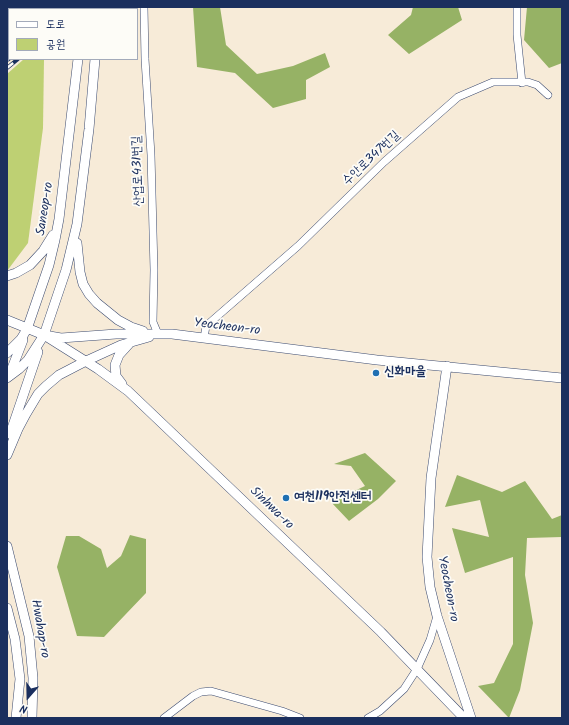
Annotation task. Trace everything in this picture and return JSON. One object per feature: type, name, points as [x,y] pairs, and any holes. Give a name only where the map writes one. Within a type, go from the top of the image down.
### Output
[{"type":"main road","name":"Saneop-ro","points":[[7,353],[21,339],[27,329],[49,265],[59,219],[78,60]]},
{"type":"main road","points":[[7,446],[66,270],[77,224],[89,129],[95,60]]},
{"type":"main road","points":[[89,129],[101,60]]},
{"type":"main road","points":[[7,276],[23,270],[37,259],[50,242],[59,219]]},
{"type":"main road","points":[[77,224],[77,259],[82,278],[89,294],[97,303],[118,320],[131,327],[158,334]]},
{"type":"main road","name":"Yeocheon-ro","points":[[7,320],[44,335],[61,338],[116,334],[172,334],[377,360],[562,378]]},
{"type":"main road","points":[[8,379],[27,329]]},
{"type":"main road","points":[[7,455],[18,429],[38,394],[59,375],[86,361],[136,340],[172,334]]},
{"type":"main road","points":[[8,379],[28,360],[44,335]]},
{"type":"main road","name":"Sinhwa-ro","points":[[44,335],[86,361],[128,391],[376,627],[464,718]]},
{"type":"main road","points":[[128,391],[116,376],[115,365],[116,360],[123,350],[136,340]]},
{"type":"main road","name":"Yeocheon-ro","points":[[447,366],[431,478],[426,557],[430,587],[437,616],[471,718]]},
{"type":"main road","name":"Hwahap-ro","points":[[7,546],[29,636],[33,678],[32,718]]},
{"type":"main road","name":"Hwahap-ro","points":[[7,608],[19,661],[20,679],[16,718]]},
{"type":"street","name":"산업로431번길","points":[[144,7],[145,59],[152,185],[154,270],[153,322],[158,334]]},
{"type":"street","points":[[517,7],[517,35],[522,83]]},
{"type":"street","name":"수안로347번길","points":[[204,338],[206,326],[298,246],[384,162],[458,97],[493,82],[528,82],[537,85],[548,96]]},
{"type":"street","points":[[368,718],[380,711],[404,689],[417,669],[430,640],[437,616]]},
{"type":"street","points":[[164,718],[194,696],[201,692],[210,691],[282,711],[300,718]]},
{"type":"green space","points":[[193,7],[220,7],[226,45],[257,74],[293,66],[325,53],[330,67],[306,80],[306,99],[273,108],[235,73],[197,67]]},
{"type":"green space","points":[[413,7],[458,7],[462,20],[409,54],[388,35],[411,15]]},
{"type":"green space","points":[[527,7],[562,7],[562,63],[549,68],[524,40]]},
{"type":"green space","points":[[23,60],[44,60],[43,128],[28,243],[7,271],[7,74]]},
{"type":"green space","points":[[365,453],[396,481],[378,499],[349,521],[331,502],[365,486],[351,466],[334,464]]},
{"type":"green space","points":[[457,475],[502,492],[525,481],[552,519],[562,515],[562,537],[527,538],[525,575],[533,623],[520,690],[509,718],[478,686],[494,683],[513,644],[513,557],[465,573],[452,528],[489,537],[480,500],[445,507]]},
{"type":"green space","points":[[130,535],[146,539],[146,593],[104,637],[77,636],[57,567],[66,536],[79,536],[101,549],[107,568],[121,556]]},
{"type":"railway","points":[[7,68],[17,60]]},
{"type":"place","name":"신화마을","points":[[376,373]]},
{"type":"place","name":"여천119안전센터","points":[[286,498]]}]
